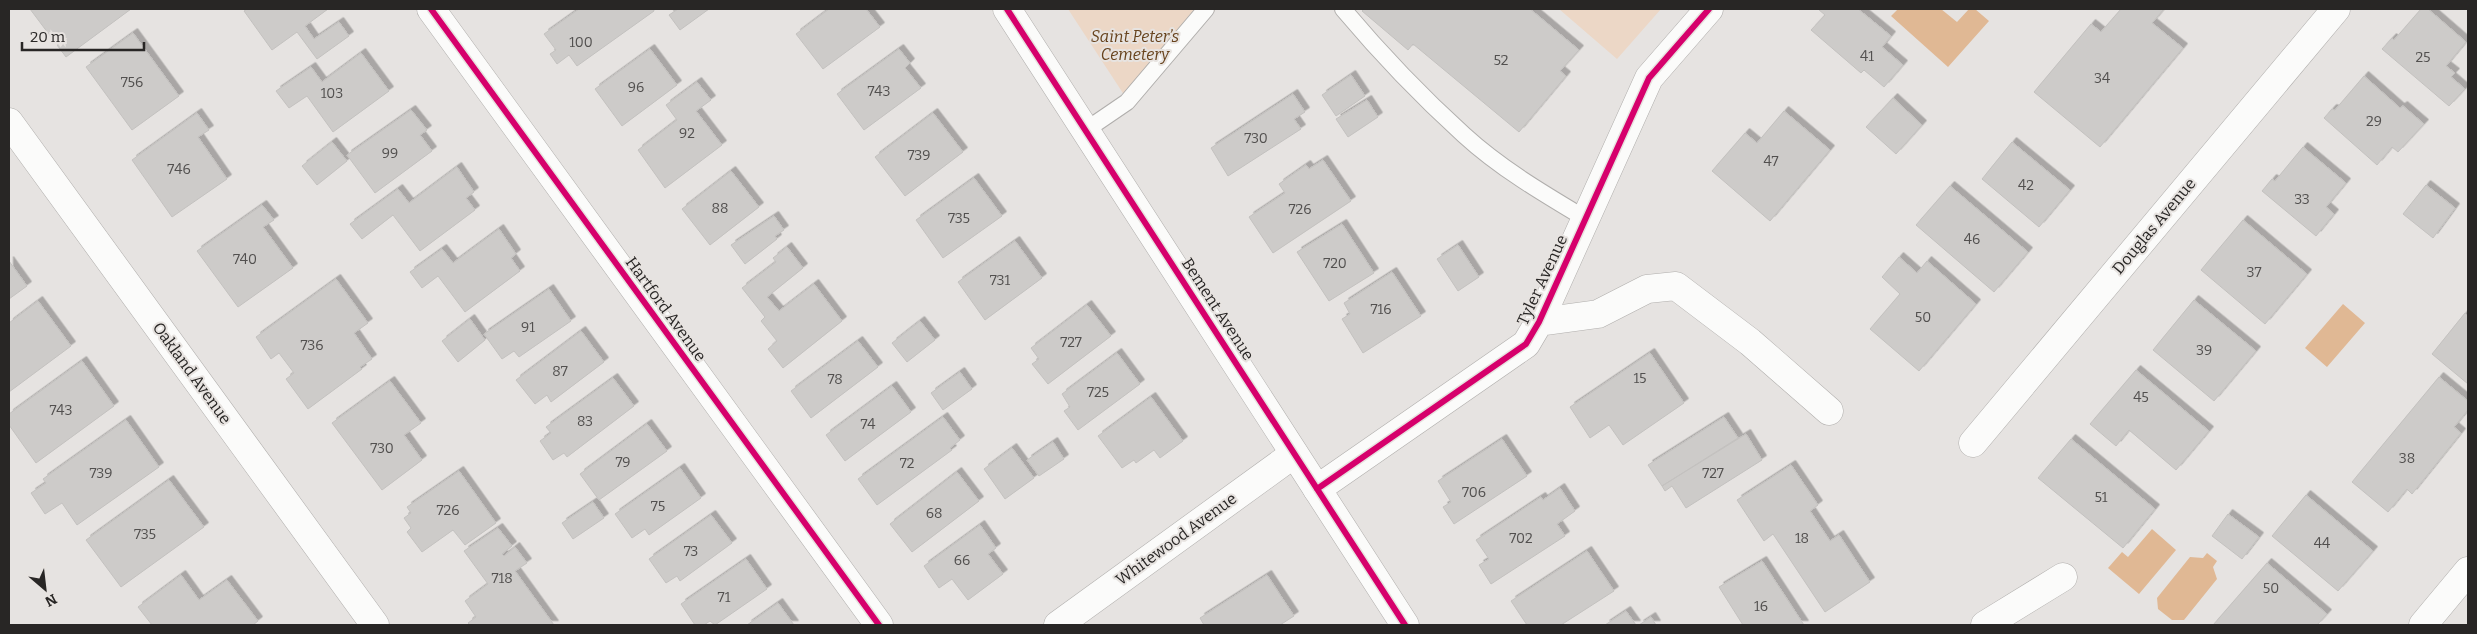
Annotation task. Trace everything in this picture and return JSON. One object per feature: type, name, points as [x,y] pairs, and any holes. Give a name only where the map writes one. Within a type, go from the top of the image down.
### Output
[{"type":"street","name":"Hartford Avenue","points":[[431,9],[879,625]]},
{"type":"street","name":"Bement Avenue","points":[[1007,9],[1405,625]]},
{"type":"street","name":"Tyler Avenue","points":[[1317,489],[1526,344],[1539,322],[1648,78],[1709,9]]},
{"type":"street","name":"Douglas Avenue","points":[[1973,443],[2336,9]]},
{"type":"street","name":"Oakland Avenue","points":[[9,122],[375,625]]},
{"type":"street","points":[[1539,322],[1598,314],[1647,289],[1676,286],[1750,342],[1829,411]]},
{"type":"street","name":"Whitewood Avenue","points":[[1058,625],[1294,454]]},
{"type":"street","points":[[2422,625],[2468,571]]},
{"type":"street","points":[[1985,625],[2063,577]]},
{"type":"lane","points":[[1086,130],[1127,102],[1206,9]]},
{"type":"lane","points":[[1343,9],[1371,42],[1464,136],[1534,188],[1586,218]]},
{"type":"green space","name":"Saint Peter’s Cemetery","points":[[1068,9],[1216,9],[1132,107]]},
{"type":"green space","points":[[1559,9],[1661,9],[1617,59]]},
{"type":"shaded area","points":[[1898,9],[1941,9],[1957,22],[1969,9],[1975,9],[1989,21],[1948,67],[1891,16]]},
{"type":"shaded area","points":[[2343,304],[2365,323],[2327,367],[2305,348]]},
{"type":"shaded area","points":[[2152,529],[2176,550],[2139,594],[2108,568],[2122,552],[2128,557]]},
{"type":"shaded area","points":[[2207,553],[2217,561],[2213,567],[2217,579],[2184,620],[2172,620],[2158,609],[2157,598],[2190,557],[2203,558]]},
{"type":"building","points":[[30,9],[131,9],[66,57]]},
{"type":"building","points":[[247,9],[328,9],[305,26],[314,39],[339,22],[349,36],[317,59],[297,32],[272,50],[244,11]]},
{"type":"building","points":[[579,9],[653,9],[654,11],[577,66],[569,55],[557,64],[550,54],[556,50],[544,34]]},
{"type":"building","points":[[678,9],[709,9],[680,30],[669,15]]},
{"type":"building","points":[[829,9],[866,9],[880,27],[823,69],[796,34]]},
{"type":"building","points":[[1364,9],[1530,9],[1579,50],[1560,71],[1566,76],[1519,132],[1413,44],[1408,50],[1362,11]]},
{"type":"building","points":[[1818,9],[1858,9],[1891,36],[1882,47],[1903,65],[1884,87],[1864,70],[1861,73],[1811,30],[1825,15]]},
{"type":"building","points":[[2121,9],[2164,9],[2152,23],[2183,48],[2100,147],[2034,92],[2091,24],[2101,32]]},
{"type":"building","points":[[2421,9],[2428,9],[2466,42],[2446,66],[2455,73],[2451,77],[2465,89],[2449,106],[2382,49],[2392,38],[2394,40]]},
{"type":"building","points":[[133,33],[179,96],[132,130],[86,67]]},
{"type":"building","points":[[650,49],[677,85],[622,126],[595,89]]},
{"type":"building","points":[[899,49],[910,63],[905,68],[921,88],[864,130],[837,94]]},
{"type":"building","points":[[361,53],[389,91],[333,132],[307,96],[289,108],[276,91],[311,67],[322,82]]},
{"type":"building","points":[[1351,75],[1365,96],[1336,116],[1322,95]]},
{"type":"building","points":[[2364,76],[2400,108],[2403,106],[2424,124],[2398,152],[2392,147],[2377,165],[2324,118],[2332,109],[2335,110]]},
{"type":"building","points":[[697,82],[711,100],[696,111],[722,145],[665,188],[638,150],[677,120],[666,105]]},
{"type":"building","points":[[1293,94],[1305,112],[1294,119],[1301,129],[1228,176],[1211,148]]},
{"type":"building","points":[[1893,98],[1922,125],[1896,154],[1866,127]]},
{"type":"building","points":[[1367,100],[1378,117],[1348,137],[1336,119]]},
{"type":"building","points":[[411,110],[427,130],[420,135],[432,151],[375,193],[347,155]]},
{"type":"building","points":[[1784,111],[1830,150],[1770,221],[1712,171],[1745,133],[1757,143]]},
{"type":"building","points":[[197,113],[209,130],[198,137],[227,179],[172,217],[132,160]]},
{"type":"building","points":[[933,113],[963,152],[905,196],[875,157]]},
{"type":"building","points":[[332,142],[347,161],[317,185],[302,166]]},
{"type":"building","points":[[2012,142],[2070,190],[2039,227],[1982,179]]},
{"type":"building","points":[[2303,147],[2346,183],[2326,207],[2334,214],[2316,236],[2262,191],[2272,179],[2275,181]]},
{"type":"building","points":[[1323,160],[1351,201],[1273,253],[1249,217],[1285,193],[1279,184],[1306,165],[1309,169]]},
{"type":"building","points":[[457,167],[474,192],[466,198],[475,210],[420,251],[393,215],[362,239],[350,224],[398,189],[409,203]]},
{"type":"building","points":[[731,171],[759,207],[710,245],[682,209]]},
{"type":"building","points":[[974,178],[1002,216],[943,258],[916,220]]},
{"type":"building","points":[[2426,185],[2455,208],[2433,238],[2403,214]]},
{"type":"building","points":[[1950,186],[2028,252],[1994,292],[1916,225]]},
{"type":"building","points":[[262,205],[274,220],[263,227],[293,268],[238,307],[197,251]]},
{"type":"building","points":[[774,216],[784,230],[775,236],[777,239],[745,264],[731,245]]},
{"type":"building","points":[[2243,220],[2307,274],[2265,324],[2201,270]]},
{"type":"building","points":[[1342,224],[1374,273],[1329,301],[1297,252]]},
{"type":"building","points":[[499,229],[516,254],[511,258],[520,271],[465,312],[438,276],[422,288],[410,272],[442,249],[453,263]]},
{"type":"building","points":[[1015,241],[1042,278],[985,320],[958,282]]},
{"type":"building","points":[[1458,245],[1479,277],[1458,291],[1437,259]]},
{"type":"building","points":[[787,247],[803,268],[767,297],[779,311],[814,284],[842,321],[783,368],[768,349],[777,341],[761,321],[765,317],[742,288],[776,262],[773,258]]},
{"type":"building","points":[[1899,257],[1917,273],[1927,261],[1976,304],[1919,371],[1870,329],[1900,294],[1882,277]]},
{"type":"building","points":[[9,261],[27,286],[9,299]]},
{"type":"building","points":[[1392,272],[1421,316],[1363,353],[1342,319],[1350,314],[1344,303]]},
{"type":"building","points":[[336,279],[368,323],[354,333],[372,359],[360,367],[362,369],[308,409],[286,379],[294,373],[279,353],[271,359],[256,337]]},
{"type":"building","points":[[549,289],[571,321],[519,357],[514,351],[502,359],[484,334]]},
{"type":"building","points":[[2194,300],[2256,351],[2214,401],[2153,350]]},
{"type":"building","points":[[38,301],[71,346],[9,392],[9,323]]},
{"type":"building","points":[[1087,305],[1111,336],[1048,384],[1032,364],[1039,359],[1031,348]]},
{"type":"building","points":[[2465,313],[2468,316],[2468,384],[2432,354]]},
{"type":"building","points":[[470,319],[485,340],[458,362],[442,341]]},
{"type":"building","points":[[920,321],[935,340],[907,362],[892,343]]},
{"type":"building","points":[[581,331],[604,362],[551,402],[547,395],[535,404],[516,380]]},
{"type":"building","points":[[858,341],[878,367],[811,418],[791,391]]},
{"type":"building","points":[[1117,353],[1140,384],[1078,430],[1064,411],[1070,407],[1062,394]]},
{"type":"building","points":[[1650,353],[1684,403],[1623,445],[1609,425],[1590,438],[1570,407]]},
{"type":"building","points":[[82,361],[114,406],[36,463],[9,425],[9,414]]},
{"type":"building","points":[[2136,370],[2209,431],[2176,470],[2129,430],[2116,446],[2090,424]]},
{"type":"building","points":[[960,372],[972,389],[943,410],[931,393]]},
{"type":"building","points":[[2439,377],[2468,401],[2468,410],[2454,427],[2461,433],[2412,494],[2407,489],[2388,512],[2352,482]]},
{"type":"building","points":[[613,378],[634,406],[567,457],[564,453],[553,460],[540,441],[551,433],[546,427]]},
{"type":"building","points":[[390,381],[421,423],[404,435],[422,460],[382,490],[332,423]]},
{"type":"building","points":[[892,386],[911,412],[845,461],[826,435]]},
{"type":"building","points":[[1151,397],[1183,441],[1160,458],[1154,450],[1136,463],[1134,460],[1122,468],[1098,436]]},
{"type":"building","points":[[943,417],[960,440],[950,448],[952,450],[877,505],[858,479]]},
{"type":"building","points":[[1724,417],[1738,438],[1662,486],[1648,465]]},
{"type":"building","points":[[126,420],[159,467],[77,525],[62,503],[45,514],[31,493],[46,483],[43,479]]},
{"type":"building","points":[[647,424],[667,451],[599,500],[580,474]]},
{"type":"building","points":[[1746,434],[1762,460],[1686,508],[1672,486],[1665,491],[1662,486]]},
{"type":"building","points":[[1502,439],[1527,476],[1454,524],[1443,507],[1451,502],[1438,481]]},
{"type":"building","points":[[2071,439],[2155,509],[2123,548],[2038,478]]},
{"type":"building","points":[[1053,442],[1064,459],[1039,476],[1027,460]]},
{"type":"building","points":[[1012,448],[1034,478],[1005,499],[984,469]]},
{"type":"building","points":[[1791,465],[1818,505],[1810,511],[1830,541],[1839,535],[1870,582],[1825,612],[1773,534],[1764,541],[1737,500]]},
{"type":"building","points":[[680,468],[701,498],[649,535],[645,529],[632,538],[615,514]]},
{"type":"building","points":[[459,471],[496,523],[465,545],[453,530],[422,552],[407,532],[411,528],[404,518],[411,513],[407,507]]},
{"type":"building","points":[[957,472],[979,501],[912,552],[890,524]]},
{"type":"building","points":[[169,480],[204,527],[121,587],[86,540]]},
{"type":"building","points":[[1560,488],[1575,511],[1557,524],[1565,536],[1491,584],[1479,565],[1489,559],[1476,540],[1541,497],[1543,500]]},
{"type":"building","points":[[2306,495],[2373,551],[2338,591],[2272,536]]},
{"type":"building","points":[[593,502],[604,518],[573,539],[562,523]]},
{"type":"building","points":[[2228,514],[2259,537],[2242,559],[2212,536]]},
{"type":"building","points":[[711,515],[732,543],[680,581],[677,576],[666,583],[649,559]]},
{"type":"building","points":[[980,525],[996,548],[988,554],[1003,574],[968,600],[952,579],[939,588],[924,566]]},
{"type":"building","points":[[498,528],[512,546],[502,554],[504,556],[515,547],[527,563],[515,571],[554,625],[470,625],[468,623],[476,617],[465,601],[488,584],[464,551]]},
{"type":"building","points":[[1587,551],[1614,591],[1561,625],[1527,625],[1511,601]]},
{"type":"building","points":[[746,559],[767,589],[715,625],[710,621],[704,625],[695,625],[681,604]]},
{"type":"building","points":[[1762,561],[1804,625],[1743,625],[1719,587]]},
{"type":"building","points":[[2267,563],[2327,614],[2317,625],[2213,625]]},
{"type":"building","points":[[181,575],[199,600],[227,580],[258,621],[253,625],[152,625],[138,607]]},
{"type":"building","points":[[1267,575],[1294,616],[1280,625],[1204,625],[1200,618]]},
{"type":"building","points":[[778,603],[794,625],[747,625]]},
{"type":"building","points":[[1626,611],[1636,625],[1605,625]]},
{"type":"building","points":[[1651,617],[1656,625],[1639,625]]},
{"type":"cycle path","points":[[431,9],[879,625]]},
{"type":"cycle path","points":[[1007,9],[1405,625]]},
{"type":"cycle path","points":[[1317,489],[1526,344],[1539,322],[1649,78],[1709,9]]}]
